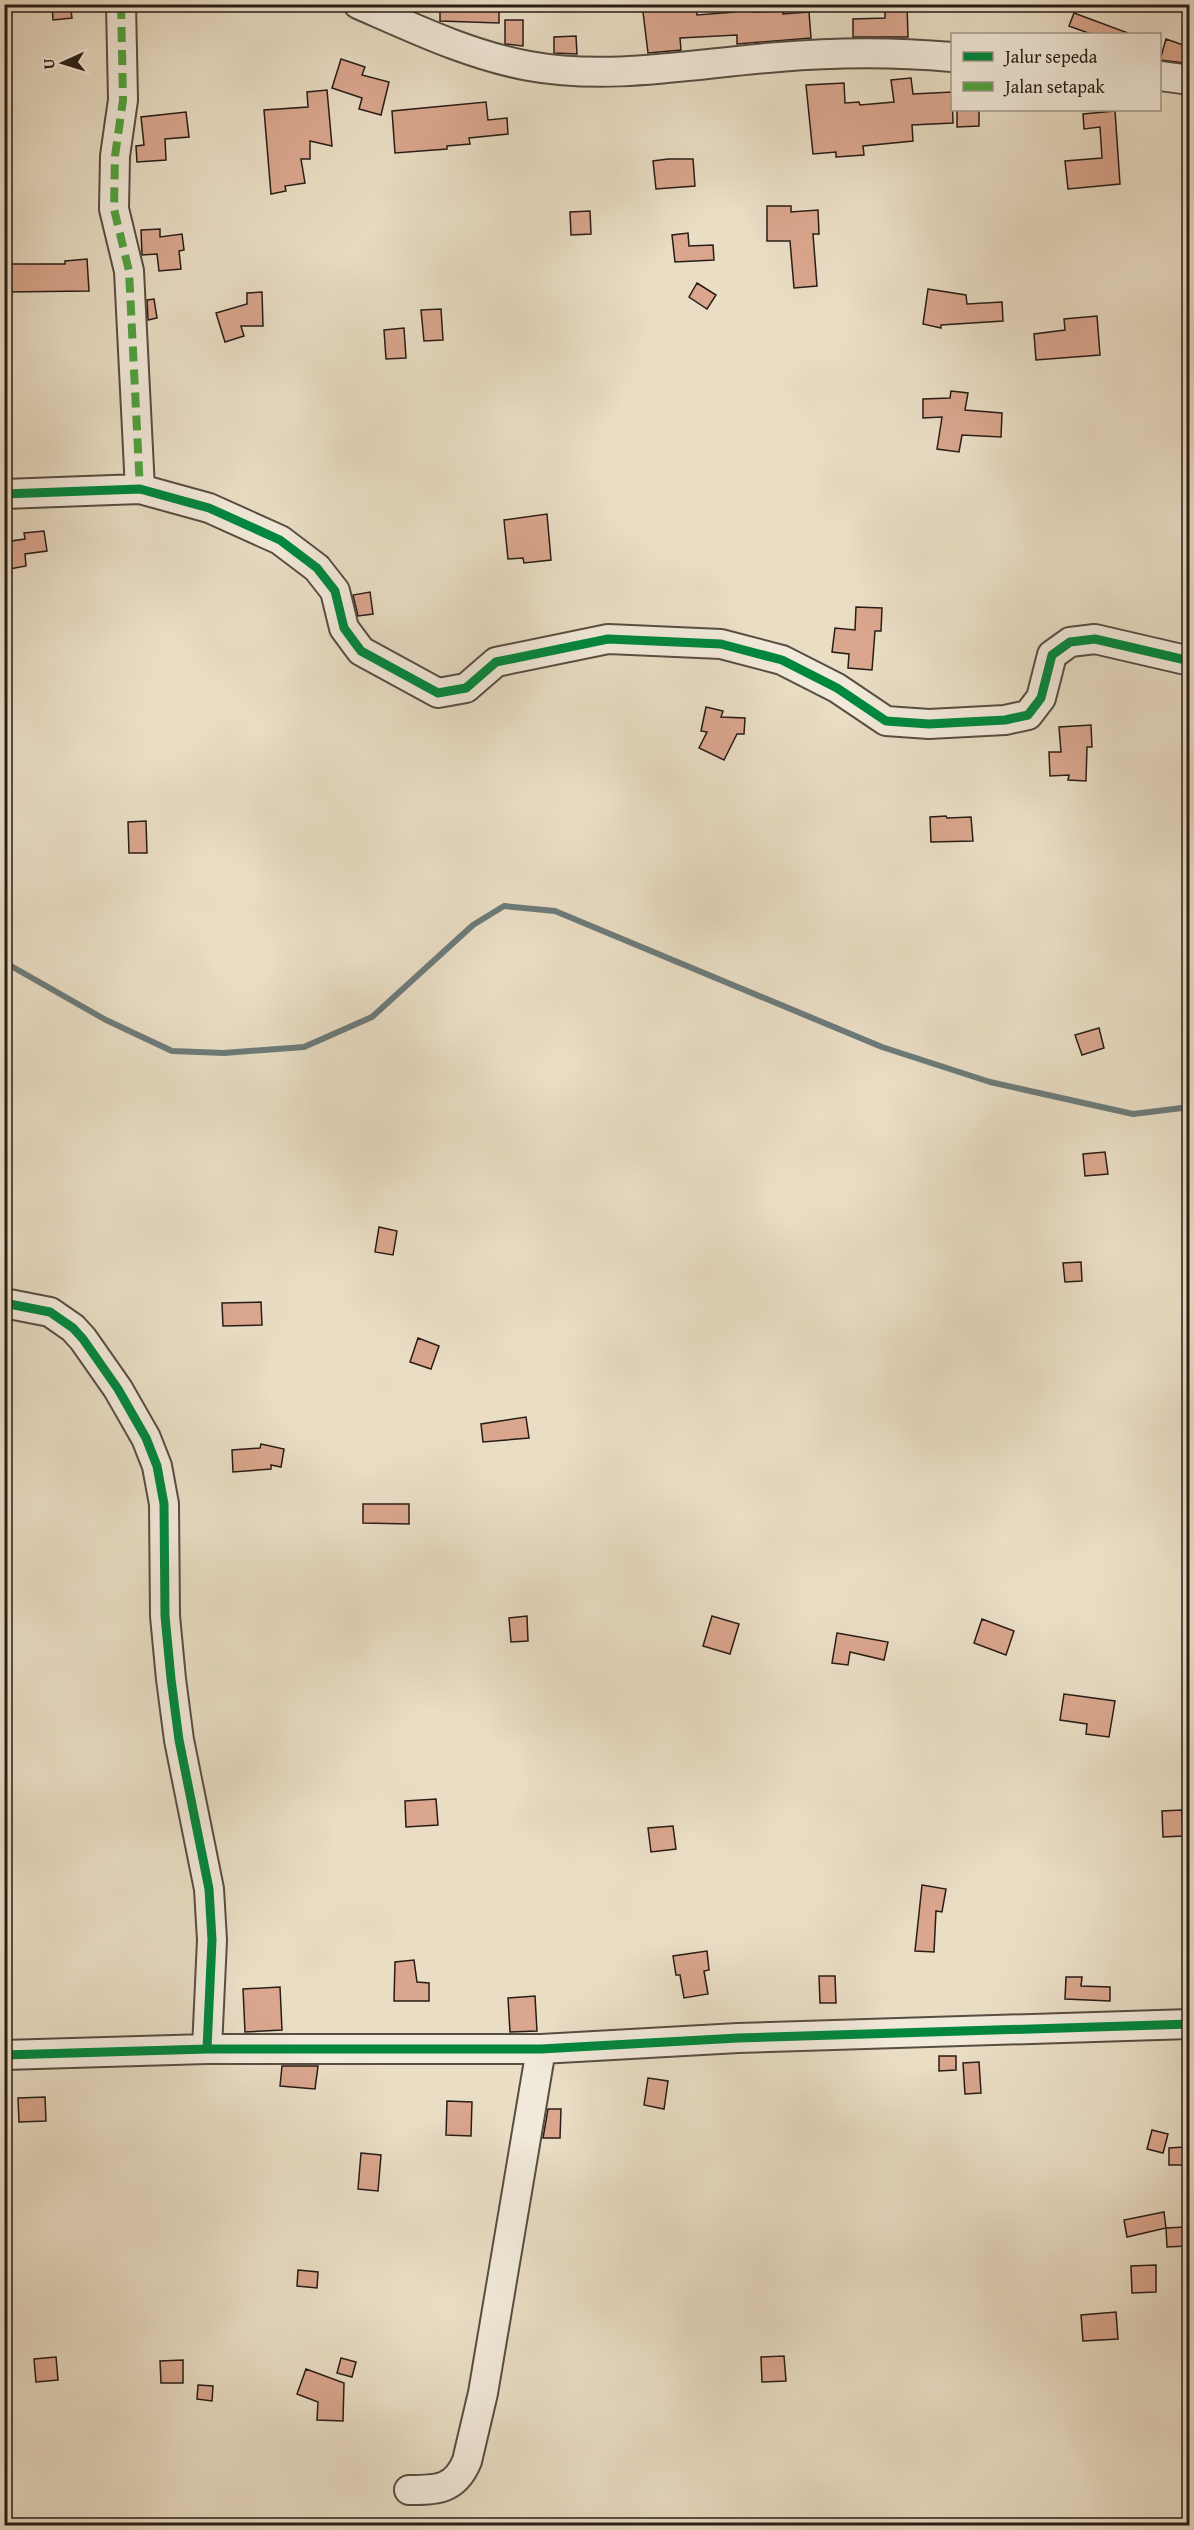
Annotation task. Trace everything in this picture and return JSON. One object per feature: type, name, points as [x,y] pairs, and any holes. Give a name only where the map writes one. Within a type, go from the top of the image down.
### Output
[{"type":"street","points":[[121,4],[123,100],[115,156],[114,209],[129,271],[140,489]]},
{"type":"street","points":[[358,4],[421,32],[490,57],[530,66],[569,71],[657,69],[781,56],[842,53],[951,57]]},
{"type":"street","points":[[1161,76],[1190,80]]},
{"type":"street","points":[[4,494],[140,489],[209,508],[280,540],[317,567],[335,591],[344,628],[362,651],[438,693],[466,688],[496,662],[608,639],[721,644],[782,660],[837,688],[886,721],[929,724],[1005,720],[1028,715],[1041,698],[1052,655],[1070,642],[1095,639],[1190,662]]},
{"type":"street","points":[[4,1303],[50,1312],[73,1328],[118,1389],[146,1438],[157,1466],[164,1504],[165,1616],[171,1679],[179,1740],[209,1889],[212,1940],[207,2049]]},
{"type":"street","points":[[4,2055],[207,2049],[542,2049],[749,2037],[1190,2024]]},
{"type":"street","points":[[409,2490],[434,2489],[452,2484],[463,2471],[467,2461],[485,2381],[542,2049]]},
{"type":"building","points":[[52,4],[70,4],[72,18],[53,20]]},
{"type":"building","points":[[440,4],[499,4],[499,23],[440,21]]},
{"type":"building","points":[[642,4],[696,4],[697,15],[735,12],[735,6],[753,4],[753,12],[783,11],[783,14],[809,12],[811,38],[737,44],[737,35],[680,38],[681,50],[648,53]]},
{"type":"building","points":[[885,4],[907,4],[908,37],[853,37],[853,19],[885,18]]},
{"type":"building","points":[[1074,13],[1128,33],[1088,33],[1069,26]]},
{"type":"building","points":[[505,20],[523,20],[523,46],[505,44]]},
{"type":"building","points":[[576,36],[577,54],[554,53],[554,37]]},
{"type":"building","points":[[1166,39],[1189,47],[1185,63],[1161,60]]},
{"type":"building","points":[[341,59],[365,67],[362,75],[389,82],[381,115],[359,109],[362,98],[332,88]]},
{"type":"building","points":[[911,78],[913,94],[951,92],[953,123],[912,125],[913,141],[863,146],[864,155],[836,157],[836,152],[813,154],[806,85],[844,83],[845,103],[859,102],[860,105],[894,102],[891,80]]},
{"type":"building","points":[[327,90],[332,146],[310,141],[310,159],[301,159],[305,183],[285,186],[286,191],[271,194],[264,110],[308,107],[307,92]]},
{"type":"building","points":[[486,102],[488,120],[507,118],[508,134],[469,138],[470,144],[447,146],[447,149],[395,153],[392,111]]},
{"type":"building","points":[[957,111],[979,111],[979,126],[957,127]]},
{"type":"building","points":[[1115,111],[1120,184],[1068,189],[1065,161],[1102,158],[1100,127],[1084,129],[1083,114]]},
{"type":"building","points":[[186,112],[189,137],[165,139],[166,160],[137,162],[136,146],[144,145],[141,117]]},
{"type":"building","points":[[693,159],[695,186],[656,189],[653,161]]},
{"type":"building","points":[[767,206],[791,206],[791,212],[818,210],[819,234],[813,234],[817,286],[794,288],[790,241],[767,241]]},
{"type":"building","points":[[590,211],[591,234],[571,235],[570,212]]},
{"type":"building","points":[[160,229],[160,237],[182,234],[184,250],[179,251],[181,269],[159,271],[157,254],[142,255],[141,230]]},
{"type":"building","points":[[688,233],[689,246],[713,245],[714,260],[675,262],[672,235]]},
{"type":"building","points":[[87,259],[89,291],[4,292],[4,264],[65,264],[65,261]]},
{"type":"building","points":[[697,283],[716,295],[707,309],[689,297]]},
{"type":"building","points":[[928,289],[966,295],[967,304],[1002,302],[1003,321],[941,325],[941,328],[923,324]]},
{"type":"building","points":[[262,292],[263,326],[241,326],[244,336],[225,342],[216,313],[247,304],[247,293]]},
{"type":"building","points":[[154,299],[157,318],[148,320],[147,300]]},
{"type":"building","points":[[441,309],[443,340],[424,341],[421,310]]},
{"type":"building","points":[[1097,316],[1100,355],[1036,360],[1034,334],[1065,330],[1064,319]]},
{"type":"building","points":[[404,328],[406,358],[386,359],[384,330]]},
{"type":"building","points":[[951,391],[968,393],[965,410],[1002,413],[1001,437],[962,435],[959,452],[937,449],[942,417],[923,418],[923,399],[950,398]]},
{"type":"building","points":[[547,514],[551,560],[524,563],[523,558],[508,559],[504,520]]},
{"type":"building","points":[[44,531],[47,551],[25,554],[26,566],[4,570],[4,542],[25,539],[24,533]]},
{"type":"building","points":[[370,592],[373,614],[358,616],[353,595]]},
{"type":"building","points":[[856,607],[882,608],[881,631],[875,631],[872,670],[848,668],[849,654],[832,652],[835,628],[855,630]]},
{"type":"building","points":[[706,707],[723,711],[721,717],[745,718],[744,734],[737,734],[724,760],[699,748],[707,732],[701,731]]},
{"type":"building","points":[[1091,725],[1092,747],[1087,747],[1086,781],[1068,780],[1069,775],[1050,776],[1049,752],[1061,752],[1059,727]]},
{"type":"building","points":[[946,816],[947,818],[971,817],[973,841],[931,842],[930,817]]},
{"type":"building","points":[[146,821],[147,853],[129,853],[128,822]]},
{"type":"building","points":[[1099,1028],[1104,1048],[1082,1055],[1075,1035]]},
{"type":"building","points":[[1105,1152],[1108,1174],[1085,1176],[1083,1154]]},
{"type":"building","points":[[379,1227],[397,1231],[393,1255],[375,1252]]},
{"type":"building","points":[[1081,1262],[1082,1281],[1065,1282],[1063,1263]]},
{"type":"building","points":[[261,1302],[262,1325],[223,1326],[222,1303]]},
{"type":"building","points":[[418,1338],[439,1346],[431,1369],[410,1362]]},
{"type":"building","points":[[526,1417],[529,1438],[483,1442],[481,1424]]},
{"type":"building","points":[[261,1444],[284,1449],[281,1467],[271,1465],[271,1469],[233,1472],[232,1450],[260,1448]]},
{"type":"building","points":[[363,1504],[409,1504],[409,1524],[363,1523]]},
{"type":"building","points":[[527,1616],[528,1641],[511,1642],[509,1618]]},
{"type":"building","points":[[712,1616],[739,1624],[730,1654],[703,1646]]},
{"type":"building","points":[[982,1619],[1014,1631],[1006,1655],[974,1643]]},
{"type":"building","points":[[837,1633],[888,1642],[884,1660],[850,1652],[848,1665],[832,1663]]},
{"type":"building","points":[[1064,1694],[1115,1701],[1109,1737],[1086,1734],[1087,1724],[1060,1720]]},
{"type":"building","points":[[436,1799],[438,1825],[406,1827],[405,1801]]},
{"type":"building","points":[[1182,1810],[1183,1836],[1163,1837],[1162,1811]]},
{"type":"building","points":[[673,1826],[676,1849],[651,1852],[648,1828]]},
{"type":"building","points":[[922,1885],[946,1889],[942,1912],[936,1911],[934,1952],[915,1951]]},
{"type":"building","points":[[707,1951],[709,1970],[704,1971],[708,1994],[684,1998],[680,1975],[676,1975],[673,1956]]},
{"type":"building","points":[[414,1960],[417,1982],[429,1983],[429,2001],[394,2001],[395,1962]]},
{"type":"building","points":[[819,1976],[835,1976],[836,2003],[820,2003]]},
{"type":"building","points":[[1066,1977],[1082,1977],[1081,1986],[1110,1987],[1110,2001],[1065,1999]]},
{"type":"building","points":[[280,1987],[282,2030],[245,2032],[243,1989]]},
{"type":"building","points":[[535,1996],[537,2031],[510,2032],[508,1998]]},
{"type":"building","points":[[939,2056],[956,2056],[956,2070],[939,2071]]},
{"type":"building","points":[[979,2062],[981,2093],[965,2094],[963,2063]]},
{"type":"building","points":[[282,2066],[318,2066],[315,2089],[280,2086]]},
{"type":"building","points":[[648,2078],[668,2081],[664,2109],[644,2105]]},
{"type":"building","points":[[45,2097],[46,2121],[19,2122],[18,2098]]},
{"type":"building","points":[[447,2101],[472,2102],[471,2136],[446,2135]]},
{"type":"building","points":[[548,2109],[561,2109],[560,2138],[543,2138]]},
{"type":"building","points":[[1152,2130],[1168,2134],[1163,2153],[1147,2149]]},
{"type":"building","points":[[1184,2147],[1184,2165],[1169,2165],[1169,2148]]},
{"type":"building","points":[[361,2153],[381,2155],[378,2191],[358,2189]]},
{"type":"building","points":[[1164,2212],[1166,2228],[1127,2237],[1124,2220]]},
{"type":"building","points":[[1185,2227],[1187,2246],[1167,2247],[1166,2228]]},
{"type":"building","points":[[1156,2265],[1156,2292],[1132,2293],[1131,2266]]},
{"type":"building","points":[[298,2270],[318,2272],[317,2288],[297,2286]]},
{"type":"building","points":[[1116,2312],[1118,2339],[1083,2341],[1081,2315]]},
{"type":"building","points":[[784,2356],[786,2381],[762,2382],[761,2357]]},
{"type":"building","points":[[56,2357],[58,2380],[36,2382],[34,2359]]},
{"type":"building","points":[[341,2358],[356,2362],[352,2377],[337,2373]]},
{"type":"building","points":[[183,2360],[183,2383],[161,2383],[160,2361]]},
{"type":"building","points":[[306,2369],[344,2383],[343,2421],[317,2420],[318,2402],[297,2394]]},
{"type":"building","points":[[198,2385],[213,2386],[212,2401],[197,2399]]},
{"type":"waterway","points":[[4,962],[106,1020],[172,1051],[224,1053],[304,1047],[372,1017],[473,925],[504,906],[555,911],[882,1047],[990,1082],[1133,1114],[1190,1107]]},
{"type":"marked path","points":[[121,4],[123,100],[115,156],[114,209],[129,271],[140,489]]},
{"type":"cycle path","points":[[4,494],[140,489],[209,508],[280,540],[317,568],[335,591],[344,628],[361,651],[438,693],[466,688],[496,662],[608,639],[721,644],[782,660],[837,688],[886,721],[929,724],[1005,720],[1028,715],[1041,698],[1052,655],[1070,642],[1095,639],[1190,661]]},
{"type":"cycle path","points":[[4,1303],[50,1312],[73,1328],[118,1389],[146,1438],[157,1466],[164,1504],[165,1616],[171,1679],[179,1740],[209,1889],[212,1940],[207,2049]]},
{"type":"cycle path","points":[[4,2055],[207,2049],[541,2049],[738,2038],[1190,2024]]}]
